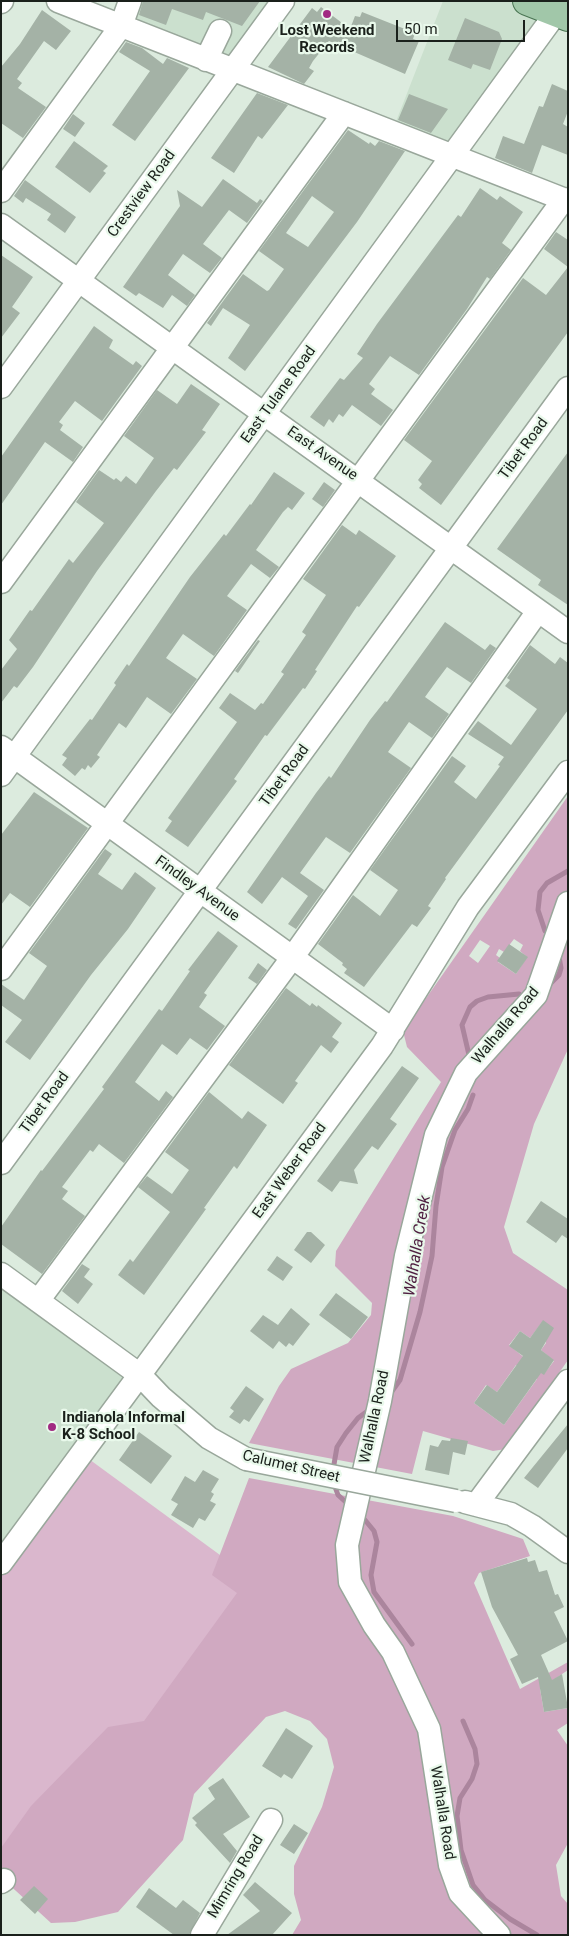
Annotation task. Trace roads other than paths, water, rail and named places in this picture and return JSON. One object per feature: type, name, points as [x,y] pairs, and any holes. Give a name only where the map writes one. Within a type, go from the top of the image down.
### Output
[{"type":"main road","points":[[527,1],[564,14]]},
{"type":"street","points":[[1,969],[566,200],[58,1]]},
{"type":"street","points":[[1,191],[121,26],[130,1]]},
{"type":"street","name":"Crestview Road","points":[[1,387],[283,1]]},
{"type":"street","name":"East Tulane Road","points":[[1,776],[8,752],[265,414],[453,156],[564,14]]},
{"type":"street","points":[[206,60],[220,31]]},
{"type":"street","points":[[1,582],[344,113]]},
{"type":"street","name":"East Avenue","points":[[1,225],[359,480],[568,632]]},
{"type":"street","name":"Tibet Road","points":[[1,1163],[568,388]]},
{"type":"street","points":[[38,1301],[292,958],[538,611]]},
{"type":"street","name":"Findley Avenue","points":[[8,752],[392,1030]]},
{"type":"street","name":"East Weber Road","points":[[1,1563],[392,1030],[468,907],[568,772]]},
{"type":"street","name":"Walhalla Road","points":[[499,1935],[460,1893],[450,1865],[429,1728],[393,1652],[374,1625],[350,1582],[347,1545],[380,1401],[406,1256],[436,1135],[466,1073],[536,995],[568,903]]},
{"type":"street","name":"Calumet Street","points":[[1,1274],[140,1375],[161,1397],[209,1438],[246,1459],[500,1510],[522,1519],[568,1552]]},
{"type":"street","points":[[466,1503],[568,1381]]},
{"type":"street","name":"Mimring Road","points":[[202,1935],[271,1820]]},
{"type":"waterway","points":[[545,931],[538,910],[540,892],[547,883],[568,871]]},
{"type":"waterway","points":[[547,987],[559,975],[561,968],[559,957]]},
{"type":"waterway","name":"Walhalla Creek","points":[[469,1055],[462,1025],[470,1007],[477,1001],[488,997],[519,994]]},
{"type":"waterway","name":"Walhalla Creek","points":[[390,1394],[400,1380],[420,1312],[432,1256],[436,1206],[442,1167],[455,1130],[468,1109],[473,1095]]},
{"type":"waterway","name":"Walhalla Creek","points":[[333,1470],[337,1447],[358,1418],[369,1410]]},
{"type":"waterway","name":"Walhalla Creek","points":[[334,1484],[338,1495],[349,1505]]},
{"type":"waterway","name":"Walhalla Creek","points":[[365,1520],[374,1531],[377,1542],[371,1575],[374,1592],[412,1644]]},
{"type":"waterway","name":"Walhalla Creek","points":[[463,1721],[475,1749],[477,1764],[472,1779],[460,1798],[457,1816],[461,1850],[473,1885],[485,1900],[510,1919],[537,1935]]},
{"type":"place","name":"Lost Weekend Records","points":[[327,14]]},
{"type":"place","name":"Indianola Informal K-8 School","points":[[52,1427]]}]
